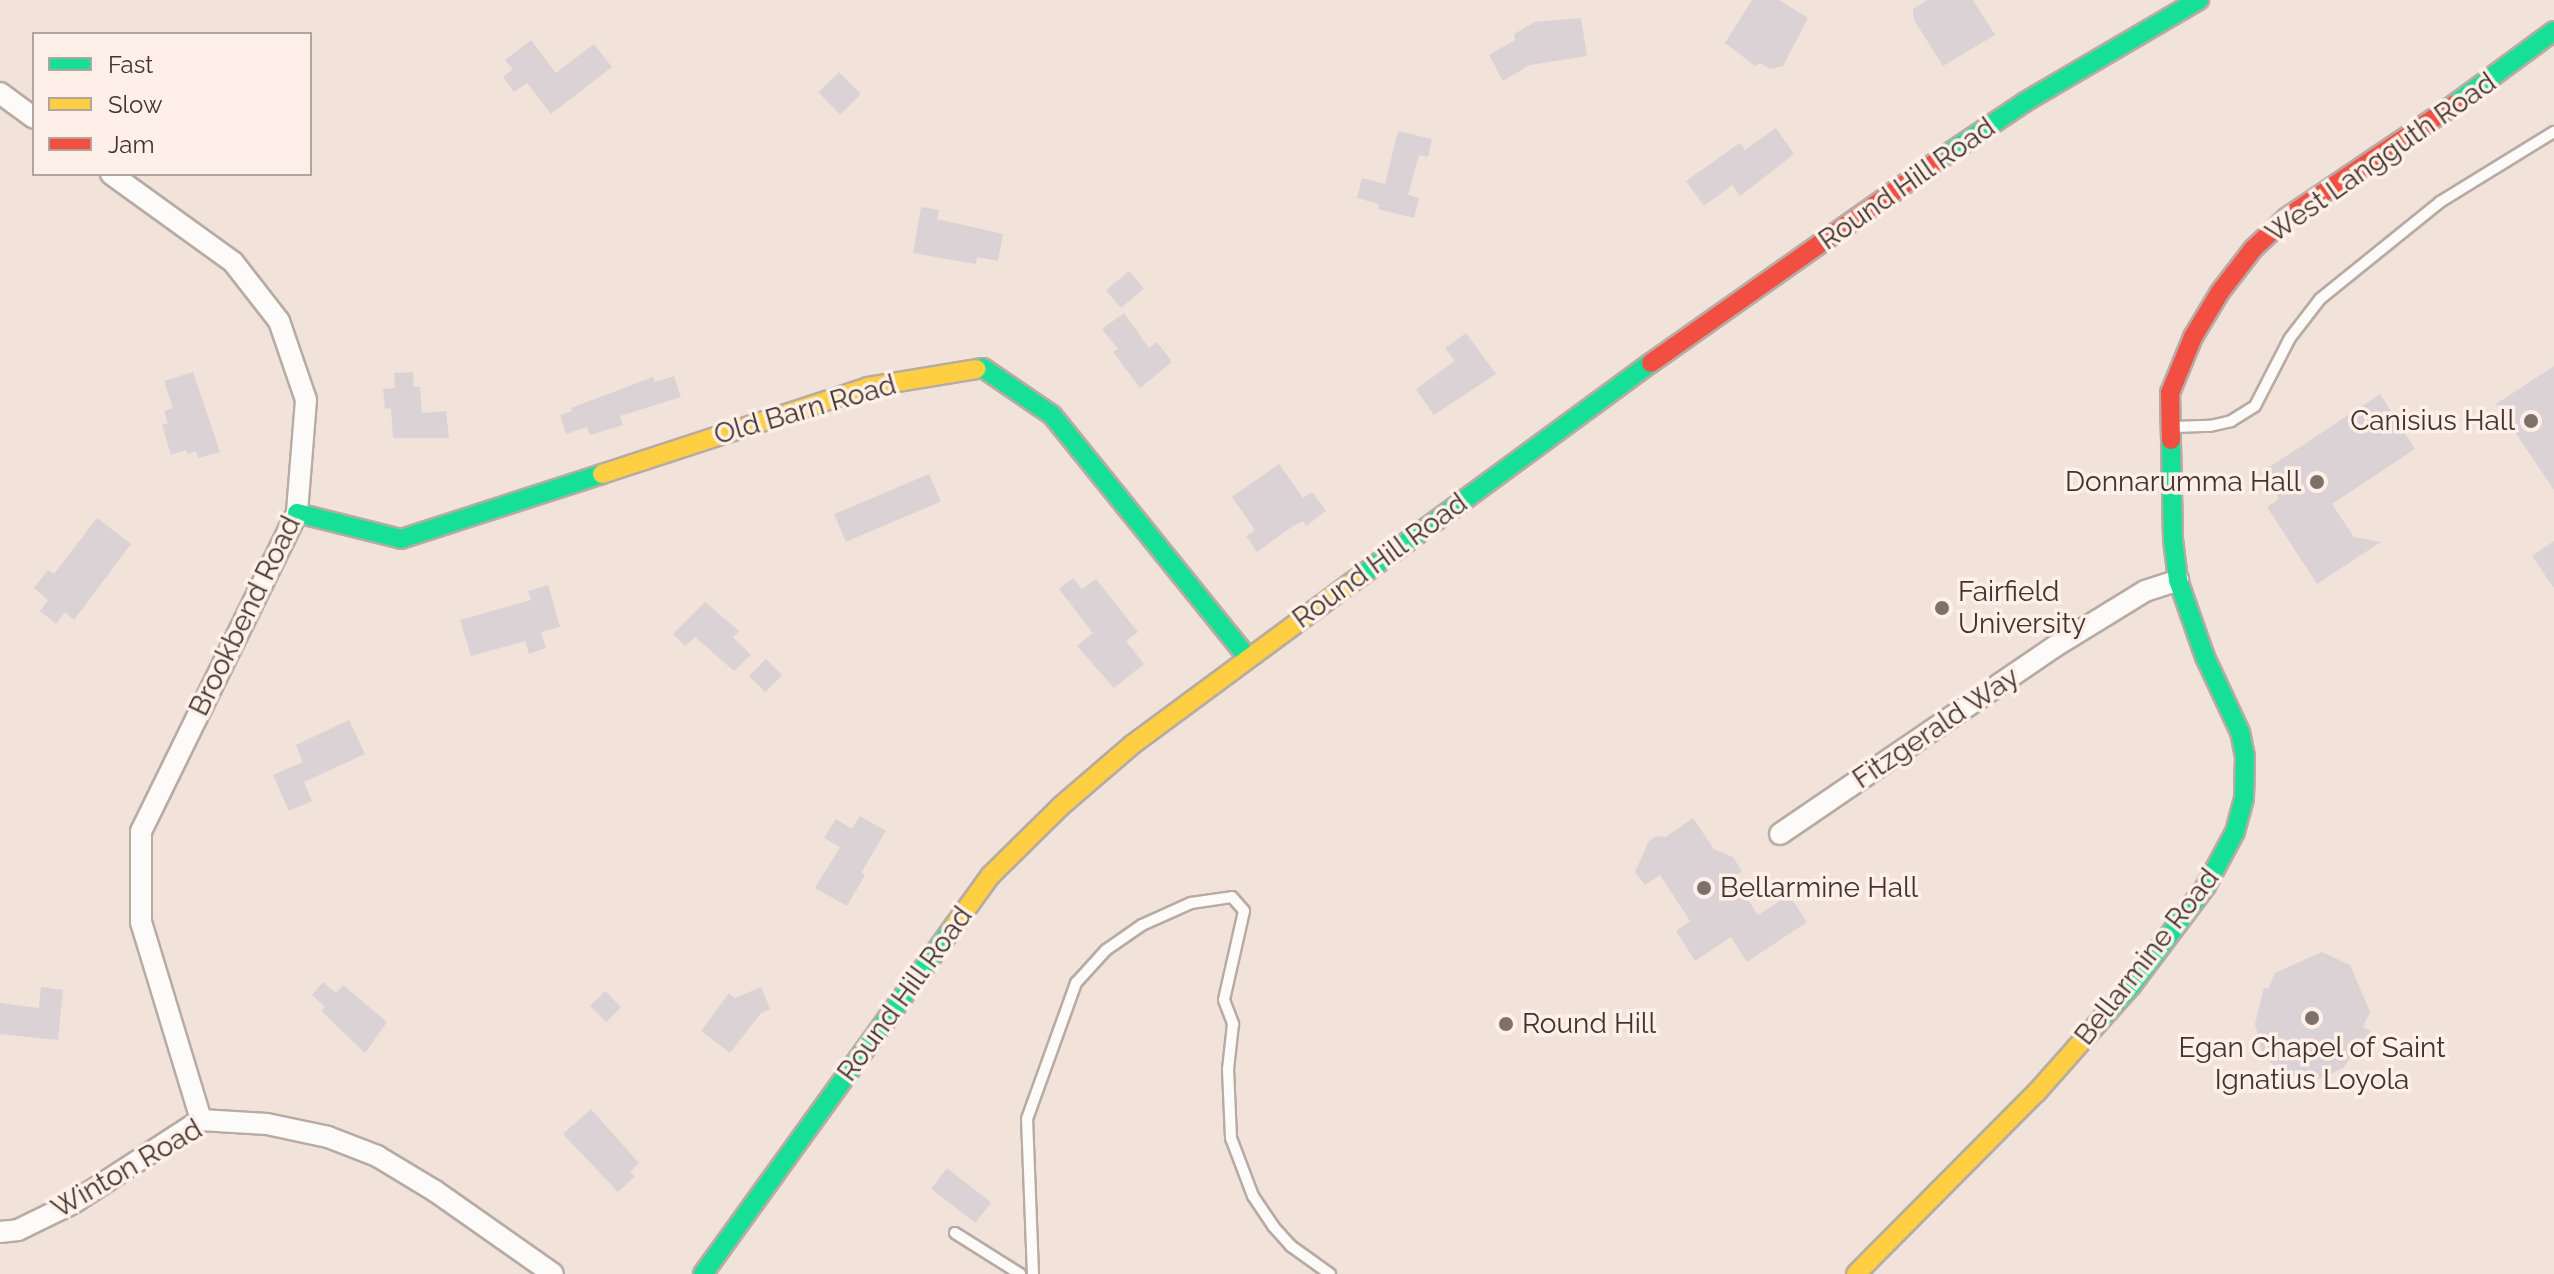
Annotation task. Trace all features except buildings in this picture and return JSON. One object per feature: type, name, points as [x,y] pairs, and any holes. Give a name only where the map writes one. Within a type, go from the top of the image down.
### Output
[{"type":"street","name":"Round Hill Road","points":[[703,1274],[990,876],[1061,806],[1132,745],[1606,395],[1915,176],[2025,102],[2199,0]]},
{"type":"street","name":"West Langguth Road","points":[[2168,427],[2170,393],[2193,337],[2220,292],[2253,249],[2286,218],[2505,70],[2554,31]]},
{"type":"street","points":[[0,93],[32,117]]},
{"type":"street","name":"Brookbend Road","points":[[114,176],[233,262],[279,321],[306,400],[297,513],[141,831],[141,922],[201,1120]]},
{"type":"street","name":"Old Barn Road","points":[[297,513],[401,539],[868,387],[983,368],[1052,415],[1248,658]]},
{"type":"street","name":"Bellarmine Road","points":[[1856,1274],[2037,1092],[2100,1022],[2187,914],[2222,861],[2244,798],[2245,757],[2240,732],[2205,657],[2178,580],[2168,427]]},
{"type":"street","name":"Fitzgerald Way","points":[[1780,834],[2054,647],[2145,591],[2178,580]]},
{"type":"street","name":"Winton Road","points":[[0,1232],[18,1230],[73,1203],[201,1120],[267,1124],[328,1137],[377,1156],[435,1191],[553,1274]]},
{"type":"lane","points":[[2168,427],[2210,426],[2231,421],[2255,406],[2290,338],[2320,299],[2440,202],[2554,132]]},
{"type":"lane","points":[[1033,1274],[1027,1119],[1076,983],[1106,950],[1142,925],[1191,903],[1232,897],[1244,911],[1224,1000],[1233,1024],[1228,1069],[1231,1138],[1253,1196],[1273,1226],[1291,1246],[1330,1274]]},
{"type":"lane","points":[[955,1233],[1020,1274]]},
{"type":"traffic: fast","points":[[1937,161],[2025,102],[2199,0]]},
{"type":"traffic: fast","points":[[2455,104],[2554,31]]},
{"type":"traffic: fast","points":[[1354,581],[1651,363]]},
{"type":"traffic: fast","points":[[977,369],[983,368],[1052,415],[1248,658]]},
{"type":"traffic: fast","points":[[2098,1023],[2131,986],[2206,886],[2235,832],[2244,798],[2245,757],[2240,732],[2205,657],[2178,580],[2173,539],[2171,440]]},
{"type":"traffic: fast","points":[[297,513],[401,539],[602,474]]},
{"type":"traffic: fast","points":[[703,1274],[954,926]]},
{"type":"traffic: slow","points":[[602,474],[868,387],[977,369]]},
{"type":"traffic: slow","points":[[954,926],[990,876],[1061,806],[1132,745],[1354,581]]},
{"type":"traffic: slow","points":[[1856,1274],[2037,1092],[2098,1023]]},
{"type":"traffic: jam","points":[[2171,440],[2170,393],[2193,337],[2220,292],[2253,249],[2286,218],[2455,104]]},
{"type":"traffic: jam","points":[[1651,363],[1937,161]]},
{"type":"place","name":"Canisius Hall","points":[[2531,421]]},
{"type":"place","name":"Donnarumma Hall","points":[[2317,482]]},
{"type":"place","name":"Fairfield University","points":[[1942,608]]},
{"type":"place","name":"Bellarmine Hall","points":[[1704,888]]},
{"type":"place","name":"Egan Chapel of Saint Ignatius Loyola","points":[[2312,1018]]},
{"type":"place","name":"Round Hill","points":[[1506,1024]]}]
